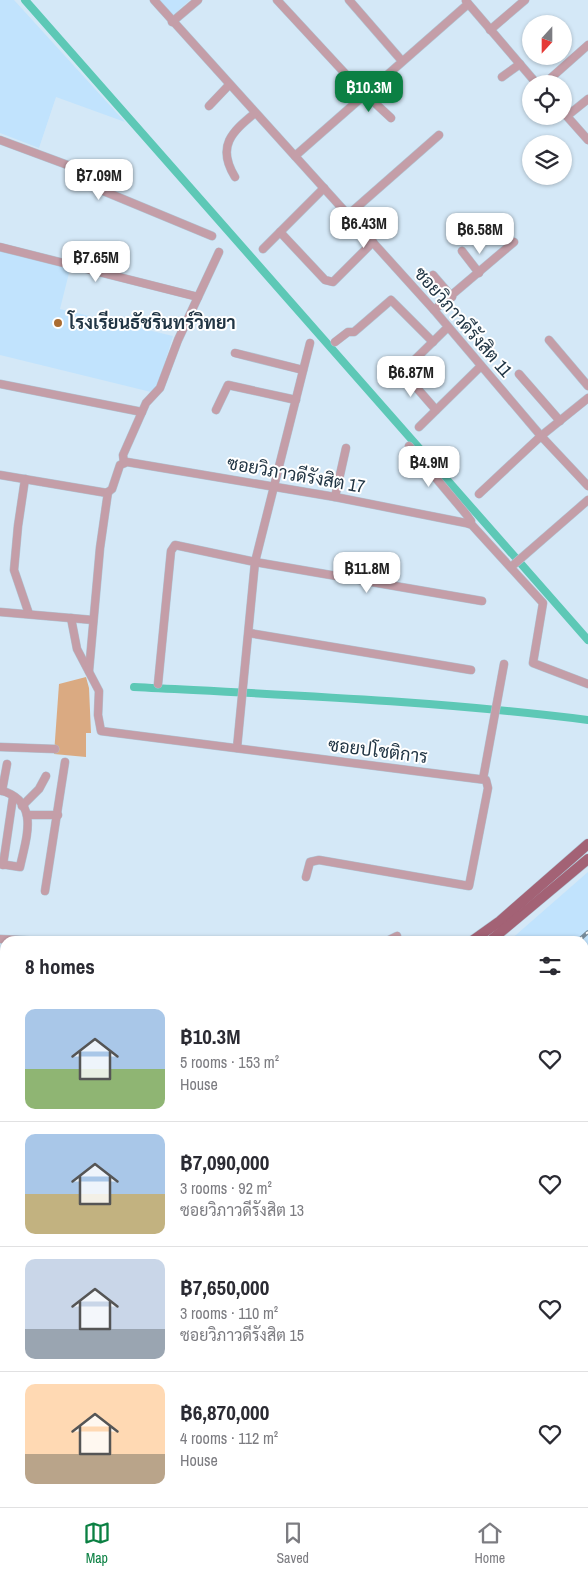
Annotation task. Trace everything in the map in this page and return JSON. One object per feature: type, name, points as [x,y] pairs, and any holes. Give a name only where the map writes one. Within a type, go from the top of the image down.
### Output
[{"type":"main road","points":[[479,936],[500,921],[588,844]]},
{"type":"main road","points":[[496,936],[588,859]]},
{"type":"street","name":"ซอยวิภาวดีรังสิต 11","points":[[154,0],[434,310],[541,436],[588,486]]},
{"type":"street","points":[[172,22],[198,0]]},
{"type":"street","points":[[277,0],[391,118]]},
{"type":"street","points":[[348,0],[402,61]]},
{"type":"street","points":[[490,30],[525,0]]},
{"type":"street","points":[[295,156],[368,93],[466,2],[529,75]]},
{"type":"street","points":[[554,75],[588,45]]},
{"type":"street","points":[[502,77],[520,64]]},
{"type":"street","points":[[208,106],[229,85]]},
{"type":"street","points":[[572,110],[588,99]]},
{"type":"street","points":[[234,177],[227,161],[229,141],[233,132],[255,113]]},
{"type":"street","points":[[572,123],[588,140]]},
{"type":"street","points":[[348,215],[439,135]]},
{"type":"street","points":[[0,140],[89,173],[95,178],[97,187],[101,190],[212,236]]},
{"type":"street","points":[[263,249],[324,188]]},
{"type":"street","points":[[280,232],[325,280],[333,282],[373,242]]},
{"type":"street","points":[[434,310],[452,297],[514,242]]},
{"type":"street","points":[[0,247],[198,297]]},
{"type":"street","points":[[462,251],[480,273]]},
{"type":"street","points":[[108,492],[112,489],[120,465],[124,463],[123,455],[146,403],[160,388],[219,252]]},
{"type":"street","points":[[433,275],[452,297]]},
{"type":"street","points":[[335,342],[348,332],[354,332],[391,300],[433,342]]},
{"type":"street","points":[[396,378],[448,327]]},
{"type":"street","points":[[549,340],[588,386]]},
{"type":"street","points":[[237,748],[255,562],[310,344]]},
{"type":"street","points":[[235,353],[303,370]]},
{"type":"street","points":[[419,427],[481,366]]},
{"type":"street","points":[[402,371],[436,410]]},
{"type":"street","points":[[519,374],[560,421]]},
{"type":"street","points":[[0,384],[142,412]]},
{"type":"street","points":[[216,410],[228,386],[296,400]]},
{"type":"street","points":[[479,494],[541,436],[588,398]]},
{"type":"street","points":[[409,446],[466,514],[471,521],[469,524],[543,603],[533,663],[588,684]]},
{"type":"street","points":[[335,497],[346,448]]},
{"type":"street","name":"ซอยวิภาวดีรังสิต 17","points":[[124,463],[134,463],[335,497],[469,524]]},
{"type":"street","points":[[0,475],[108,492]]},
{"type":"street","points":[[25,479],[14,570],[29,614]]},
{"type":"street","points":[[89,672],[100,548],[109,501],[108,492]]},
{"type":"street","points":[[511,567],[588,500]]},
{"type":"street","points":[[158,684],[172,547],[178,545],[255,562],[482,601]]},
{"type":"street","points":[[0,612],[93,620]]},
{"type":"street","name":"ซอยปโชติการ","points":[[71,618],[77,649],[99,691],[98,715],[101,731],[482,779]]},
{"type":"street","points":[[249,633],[471,670]]},
{"type":"street","points":[[306,877],[310,862],[319,860],[468,886],[488,788],[486,780],[482,779],[504,664]]},
{"type":"street","points":[[0,747],[55,749]]},
{"type":"street","points":[[45,891],[66,762]]},
{"type":"street","points":[[7,764],[1,791],[13,797],[22,806],[29,820],[20,868],[1,864],[13,797]]},
{"type":"street","points":[[22,806],[39,789],[46,776]]},
{"type":"street","points":[[27,815],[58,815]]},
{"type":"shaded area","points":[[0,0],[14,0],[125,122],[56,97],[39,148],[0,133]]},
{"type":"shaded area","points":[[157,0],[190,0],[173,15]]},
{"type":"shaded area","name":"โรงเรียนธัชรินทร์วิทยา","points":[[0,251],[70,269],[60,309],[173,336],[158,385],[151,392],[0,355]]},
{"type":"shaded area","points":[[86,677],[89,688],[91,733],[86,733],[86,757],[54,754],[59,684]]},
{"type":"shaded area","points":[[588,872],[588,936],[515,936]]},
{"type":"waterway","points":[[25,0],[588,640]]},
{"type":"waterway","points":[[134,687],[418,703],[588,720]]},
{"type":"railway","points":[[584,936],[588,932]]},
{"type":"place","name":"โรงเรียนธัชรินทร์วิทยา","points":[[58,323]]}]
